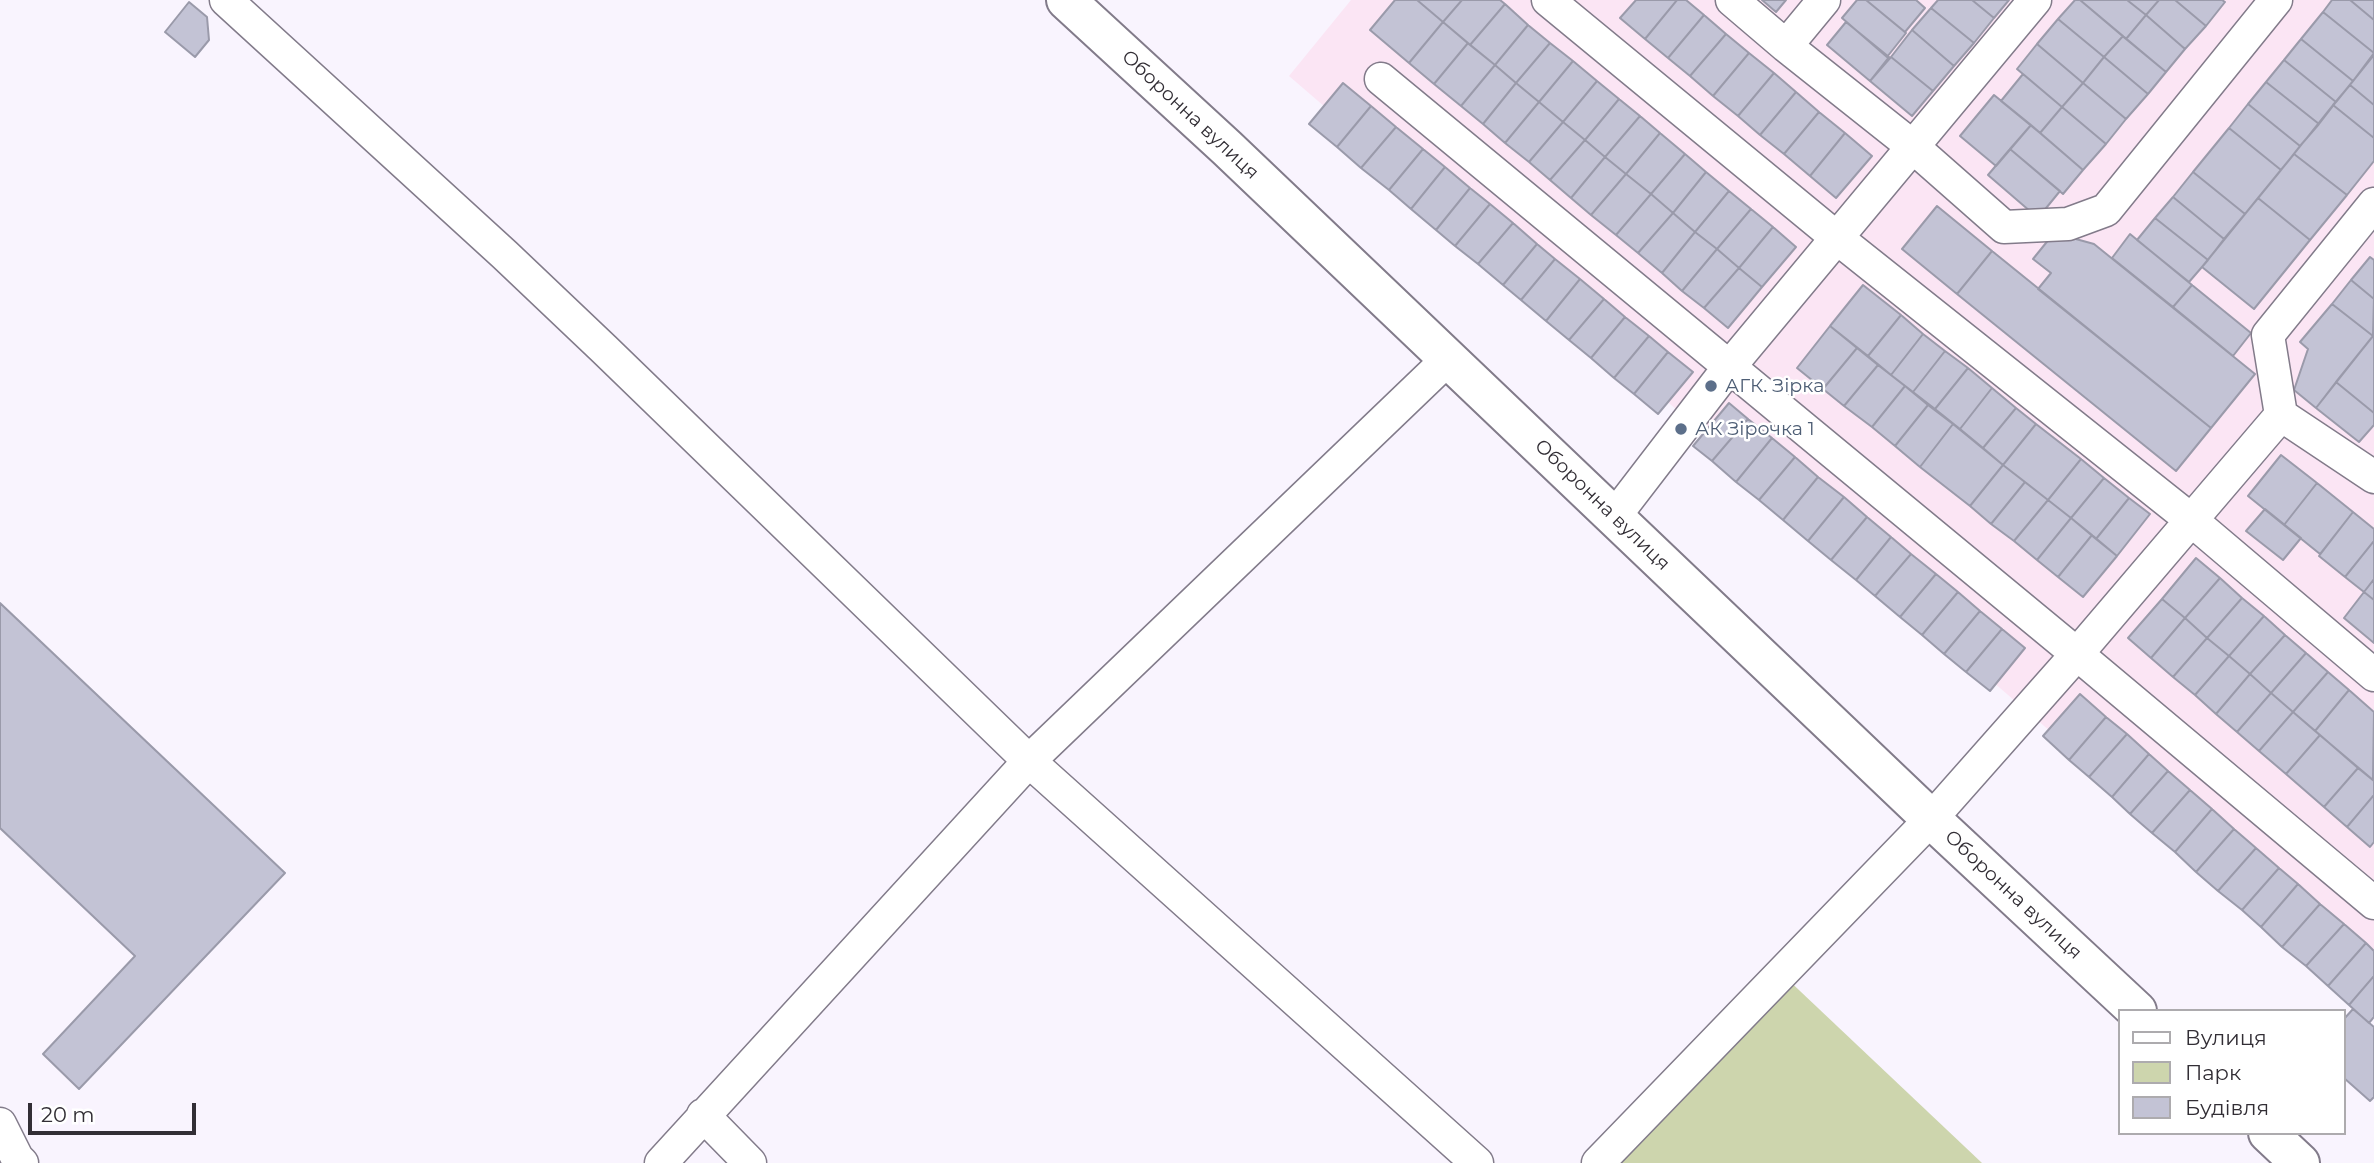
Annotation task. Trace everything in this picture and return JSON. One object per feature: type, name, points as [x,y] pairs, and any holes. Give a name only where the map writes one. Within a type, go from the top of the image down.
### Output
[{"type":"street","name":"Оборонна вулиця","points":[[1066,0],[1227,148],[1931,819],[2135,1009]]},
{"type":"street","points":[[2270,1135],[2300,1163]]},
{"type":"lane","points":[[226,0],[505,255],[1029,761],[1477,1163]]},
{"type":"lane","points":[[1548,0],[1837,238],[2190,519],[2374,675]]},
{"type":"lane","points":[[1732,0],[1912,146],[2004,227],[2068,224],[2106,210],[2276,0]]},
{"type":"lane","points":[[1786,46],[1824,0]]},
{"type":"lane","points":[[1614,517],[1730,366],[2035,0]]},
{"type":"lane","points":[[1381,79],[2374,903]]},
{"type":"lane","points":[[2373,473],[2281,415],[2269,335],[2374,204]]},
{"type":"lane","points":[[661,1163],[1029,761],[1448,358]]},
{"type":"lane","points":[[1598,1163],[1931,819],[2077,654],[2281,415]]},
{"type":"lane","points":[[703,1115],[750,1163]]},
{"type":"lane","points":[[0,1124],[22,1163]]},
{"type":"shaded area","points":[[1351,0],[2374,0],[2374,1010],[1289,76]]},
{"type":"green space","points":[[1782,974],[1982,1163],[1601,1163]]},
{"type":"building","points":[[1395,0],[1417,0],[1443,22],[1409,63],[1370,30]]},
{"type":"building","points":[[1417,0],[1462,0],[1443,22]]},
{"type":"building","points":[[1462,0],[1500,0],[1505,4],[1470,45],[1443,22]]},
{"type":"building","points":[[1636,0],[1677,0],[1645,39],[1620,18]]},
{"type":"building","points":[[1677,0],[1686,0],[1704,15],[1668,58],[1645,39]]},
{"type":"building","points":[[1762,0],[1786,0],[1776,12]]},
{"type":"building","points":[[1857,0],[1866,0],[1906,33],[1887,57],[1842,18]]},
{"type":"building","points":[[1866,0],[1916,0],[1925,8],[1905,32]]},
{"type":"building","points":[[1938,0],[1972,0],[1994,18],[1974,43],[1931,8]]},
{"type":"building","points":[[1972,0],[2009,0],[1994,18]]},
{"type":"building","points":[[2075,0],[2080,0],[2123,36],[2104,57],[2058,19]]},
{"type":"building","points":[[2080,0],[2127,0],[2146,15],[2126,39]]},
{"type":"building","points":[[2127,0],[2159,0],[2146,15]]},
{"type":"building","points":[[2159,0],[2175,0],[2206,26],[2185,49],[2146,15]]},
{"type":"building","points":[[2175,0],[2222,0],[2225,2],[2206,26]]},
{"type":"building","points":[[2332,0],[2350,0],[2374,20],[2374,53],[2323,12]]},
{"type":"building","points":[[2350,0],[2374,0],[2374,20]]},
{"type":"building","points":[[189,2],[207,17],[209,40],[195,57],[165,32]]},
{"type":"building","points":[[1505,4],[1528,25],[1495,65],[1470,45]]},
{"type":"building","points":[[1931,8],[1974,43],[1954,66],[1912,30]]},
{"type":"building","points":[[2323,12],[2374,53],[2353,81],[2301,39]]},
{"type":"building","points":[[1704,15],[1726,34],[1690,76],[1668,58]]},
{"type":"building","points":[[2146,15],[2185,49],[2166,72],[2126,39]]},
{"type":"building","points":[[2058,19],[2104,57],[2083,83],[2037,44]]},
{"type":"building","points":[[1443,22],[1468,43],[1434,84],[1409,63]]},
{"type":"building","points":[[1846,22],[1889,57],[1870,81],[1827,45]]},
{"type":"building","points":[[1528,25],[1550,43],[1516,83],[1495,65]]},
{"type":"building","points":[[1912,30],[1954,66],[1933,91],[1891,57]]},
{"type":"building","points":[[1726,34],[1749,53],[1713,96],[1690,76]]},
{"type":"building","points":[[2123,36],[2166,72],[2148,94],[2104,57]]},
{"type":"building","points":[[2301,39],[2353,81],[2336,102],[2284,60]]},
{"type":"building","points":[[1468,43],[1495,65],[1461,106],[1434,84]]},
{"type":"building","points":[[1550,43],[1573,61],[1539,102],[1516,83]]},
{"type":"building","points":[[2037,44],[2083,83],[2062,107],[2017,69]]},
{"type":"building","points":[[1749,53],[1774,73],[1738,116],[1713,96]]},
{"type":"building","points":[[2374,55],[2374,105],[2350,85]]},
{"type":"building","points":[[1891,57],[1933,91],[1912,116],[1870,81]]},
{"type":"building","points":[[2104,57],[2148,94],[2126,119],[2083,83]]},
{"type":"building","points":[[2284,60],[2336,102],[2319,124],[2266,82]]},
{"type":"building","points":[[1573,61],[1597,81],[1563,122],[1539,102]]},
{"type":"building","points":[[1495,65],[1516,83],[1483,124],[1461,106]]},
{"type":"building","points":[[1774,73],[1796,92],[1760,135],[1738,116]]},
{"type":"building","points":[[2023,74],[2062,107],[2040,133],[2001,101]]},
{"type":"building","points":[[1597,81],[1619,99],[1585,140],[1563,122]]},
{"type":"building","points":[[2266,82],[2319,124],[2300,146],[2248,104]]},
{"type":"building","points":[[1343,83],[1371,106],[1337,147],[1309,124]]},
{"type":"building","points":[[1516,83],[1539,102],[1505,143],[1483,124]]},
{"type":"building","points":[[2083,83],[2126,119],[2106,144],[2062,107]]},
{"type":"building","points":[[2350,85],[2374,105],[2374,138],[2333,105]]},
{"type":"building","points":[[1796,92],[1819,112],[1784,154],[1760,135]]},
{"type":"building","points":[[1994,95],[2031,125],[1996,166],[1960,136]]},
{"type":"building","points":[[1619,99],[1640,116],[1605,157],[1585,140]]},
{"type":"building","points":[[1539,102],[1563,122],[1529,162],[1505,143]]},
{"type":"building","points":[[2248,104],[2300,146],[2281,170],[2229,128]]},
{"type":"building","points":[[2333,105],[2374,138],[2374,161],[2347,195],[2294,154]]},
{"type":"building","points":[[1371,106],[1396,127],[1361,168],[1337,147]]},
{"type":"building","points":[[2062,107],[2106,144],[2083,170],[2040,133]]},
{"type":"building","points":[[1819,112],[1845,133],[1810,176],[1784,154]]},
{"type":"building","points":[[1640,116],[1660,133],[1626,174],[1605,157]]},
{"type":"building","points":[[1563,122],[1585,140],[1550,180],[1529,162]]},
{"type":"building","points":[[2031,125],[2083,170],[2063,194],[2010,149]]},
{"type":"building","points":[[1396,127],[1423,149],[1389,190],[1361,168]]},
{"type":"building","points":[[2229,128],[2281,170],[2245,214],[2193,172]]},
{"type":"building","points":[[1660,133],[1685,154],[1651,194],[1626,174]]},
{"type":"building","points":[[1845,133],[1872,156],[1836,198],[1810,176]]},
{"type":"building","points":[[1585,140],[1605,157],[1571,198],[1550,180]]},
{"type":"building","points":[[1423,149],[1445,167],[1411,209],[1389,190]]},
{"type":"building","points":[[2010,149],[2060,191],[2038,218],[1988,175]]},
{"type":"building","points":[[1685,154],[1706,172],[1673,213],[1651,194]]},
{"type":"building","points":[[2294,154],[2347,195],[2310,240],[2258,198]]},
{"type":"building","points":[[1605,157],[1626,174],[1591,215],[1571,198]]},
{"type":"building","points":[[1445,167],[1470,188],[1436,230],[1411,209]]},
{"type":"building","points":[[1706,172],[1729,191],[1695,232],[1673,213]]},
{"type":"building","points":[[2193,172],[2245,214],[2224,239],[2173,197]]},
{"type":"building","points":[[1626,174],[1651,194],[1616,235],[1591,215]]},
{"type":"building","points":[[1470,188],[1490,204],[1455,246],[1436,230]]},
{"type":"building","points":[[1729,191],[1751,209],[1717,249],[1695,232]]},
{"type":"building","points":[[1651,194],[1673,213],[1638,253],[1616,235]]},
{"type":"building","points":[[2173,197],[2224,239],[2208,260],[2155,218]]},
{"type":"building","points":[[2258,198],[2310,240],[2254,309],[2202,267]]},
{"type":"building","points":[[1490,204],[1513,223],[1478,264],[1455,246]]},
{"type":"building","points":[[1937,206],[1992,251],[1957,294],[1902,249]]},
{"type":"building","points":[[1751,209],[1773,227],[1739,268],[1717,249]]},
{"type":"building","points":[[1673,213],[1695,232],[1662,273],[1638,253]]},
{"type":"building","points":[[2155,218],[2208,260],[2189,282],[2137,240]]},
{"type":"building","points":[[1513,223],[1537,244],[1503,285],[1478,264]]},
{"type":"building","points":[[1773,227],[1796,247],[1762,287],[1739,268]]},
{"type":"building","points":[[1695,232],[1717,249],[1682,291],[1662,273]]},
{"type":"building","points":[[2054,233],[2094,244],[2255,374],[2211,428],[2038,289],[2051,273],[2033,259]]},
{"type":"building","points":[[2130,234],[2192,285],[2173,307],[2112,258]]},
{"type":"building","points":[[1537,244],[1555,259],[1521,300],[1503,285]]},
{"type":"building","points":[[1717,249],[1739,268],[1704,308],[1682,291]]},
{"type":"building","points":[[1992,251],[2211,428],[2176,471],[1957,294]]},
{"type":"building","points":[[2370,257],[2374,260],[2374,299],[2351,280]]},
{"type":"building","points":[[1555,259],[1580,279],[1546,321],[1521,300]]},
{"type":"building","points":[[1739,268],[1762,287],[1728,328],[1704,308]]},
{"type":"building","points":[[1580,279],[1604,299],[1569,340],[1546,321]]},
{"type":"building","points":[[2351,280],[2374,299],[2373,336],[2332,304]]},
{"type":"building","points":[[1863,285],[1901,315],[1868,356],[1830,326]]},
{"type":"building","points":[[2192,285],[2251,333],[2233,356],[2173,307]]},
{"type":"building","points":[[1604,299],[1625,317],[1591,358],[1569,340]]},
{"type":"building","points":[[2332,304],[2373,336],[2316,408],[2294,390],[2308,349],[2300,342]]},
{"type":"building","points":[[1901,315],[1923,334],[1891,375],[1868,356]]},
{"type":"building","points":[[1625,317],[1649,336],[1614,378],[1591,358]]},
{"type":"building","points":[[1830,326],[1857,348],[1823,389],[1797,368]]},
{"type":"building","points":[[1923,334],[1945,351],[1913,392],[1891,375]]},
{"type":"building","points":[[1649,336],[1668,352],[1634,394],[1614,378]]},
{"type":"building","points":[[2374,337],[2374,413],[2336,382]]},
{"type":"building","points":[[1857,348],[1878,365],[1844,406],[1823,389]]},
{"type":"building","points":[[1945,351],[1968,368],[1935,409],[1913,392]]},
{"type":"building","points":[[1668,352],[1693,372],[1658,414],[1634,394]]},
{"type":"building","points":[[1878,365],[1905,386],[1872,427],[1844,406]]},
{"type":"building","points":[[1968,368],[1992,388],[1960,429],[1935,409]]},
{"type":"building","points":[[2336,382],[2374,413],[2374,425],[2359,442],[2316,408]]},
{"type":"building","points":[[1905,386],[1928,405],[1895,446],[1872,427]]},
{"type":"building","points":[[1992,388],[2016,408],[1983,448],[1960,429]]},
{"type":"building","points":[[1729,403],[1748,419],[1712,461],[1693,446]]},
{"type":"building","points":[[1928,405],[1953,424],[1920,467],[1895,446]]},
{"type":"building","points":[[2016,408],[2036,424],[2003,465],[1983,448]]},
{"type":"building","points":[[1748,419],[1772,438],[1736,482],[1712,461]]},
{"type":"building","points":[[1953,424],[2003,465],[1970,506],[1920,467]]},
{"type":"building","points":[[2036,424],[2081,459],[2048,500],[2003,465]]},
{"type":"building","points":[[1772,438],[1795,457],[1759,500],[1736,482]]},
{"type":"building","points":[[2281,455],[2317,483],[2284,525],[2248,496]]},
{"type":"building","points":[[1795,457],[1818,477],[1783,520],[1759,500]]},
{"type":"building","points":[[2081,459],[2104,478],[2071,518],[2048,500]]},
{"type":"building","points":[[2003,465],[2025,482],[1991,524],[1970,506]]},
{"type":"building","points":[[1818,477],[1844,497],[1808,541],[1783,520]]},
{"type":"building","points":[[2104,478],[2129,498],[2096,539],[2071,518]]},
{"type":"building","points":[[2025,482],[2048,500],[2014,541],[1991,524]]},
{"type":"building","points":[[2317,483],[2353,512],[2320,554],[2284,525]]},
{"type":"building","points":[[1844,497],[1867,517],[1831,560],[1808,541]]},
{"type":"building","points":[[2129,498],[2150,514],[2117,556],[2096,539]]},
{"type":"building","points":[[2048,500],[2071,518],[2037,560],[2014,541]]},
{"type":"building","points":[[2265,509],[2301,538],[2283,560],[2246,531]]},
{"type":"building","points":[[2353,512],[2374,529],[2374,541],[2345,577],[2319,556]]},
{"type":"building","points":[[1867,517],[1891,537],[1856,580],[1831,560]]},
{"type":"building","points":[[2071,518],[2092,535],[2058,577],[2037,560]]},
{"type":"building","points":[[2092,535],[2117,556],[2083,597],[2058,577]]},
{"type":"building","points":[[1891,537],[1911,554],[1875,596],[1856,580]]},
{"type":"building","points":[[2374,541],[2374,579],[2364,592],[2345,577]]},
{"type":"building","points":[[1911,554],[1936,574],[1900,617],[1875,596]]},
{"type":"building","points":[[2196,558],[2220,578],[2185,618],[2162,599]]},
{"type":"building","points":[[1936,574],[1958,592],[1922,635],[1900,617]]},
{"type":"building","points":[[2220,578],[2242,598],[2207,638],[2185,618]]},
{"type":"building","points":[[2374,579],[2374,600],[2364,592]]},
{"type":"building","points":[[1958,592],[1980,611],[1944,654],[1922,635]]},
{"type":"building","points":[[2364,592],[2374,600],[2374,643],[2344,618]]},
{"type":"building","points":[[2242,598],[2264,616],[2229,656],[2207,638]]},
{"type":"building","points":[[2162,599],[2185,618],[2151,658],[2128,638]]},
{"type":"building","points":[[0,603],[285,873],[79,1089],[43,1054],[135,956],[0,828]]},
{"type":"building","points":[[1980,611],[2002,629],[1966,672],[1944,654]]},
{"type":"building","points":[[2264,616],[2285,635],[2250,674],[2229,656]]},
{"type":"building","points":[[2185,618],[2207,638],[2173,677],[2151,658]]},
{"type":"building","points":[[2002,629],[2025,648],[1990,691],[1966,672]]},
{"type":"building","points":[[2285,635],[2306,653],[2271,693],[2250,674]]},
{"type":"building","points":[[2207,638],[2229,656],[2195,695],[2173,677]]},
{"type":"building","points":[[2306,653],[2328,672],[2293,712],[2271,693]]},
{"type":"building","points":[[2229,656],[2250,674],[2216,714],[2195,695]]},
{"type":"building","points":[[2328,672],[2349,690],[2315,731],[2293,712]]},
{"type":"building","points":[[2250,674],[2271,693],[2237,732],[2216,714]]},
{"type":"building","points":[[2349,690],[2374,712],[2373,780],[2315,731]]},
{"type":"building","points":[[2271,693],[2293,712],[2259,751],[2237,732]]},
{"type":"building","points":[[2080,694],[2106,717],[2069,760],[2043,736]]},
{"type":"building","points":[[2293,712],[2320,735],[2286,774],[2259,751]]},
{"type":"building","points":[[2106,717],[2127,734],[2089,777],[2069,760]]},
{"type":"building","points":[[2127,734],[2149,754],[2112,797],[2089,777]]},
{"type":"building","points":[[2320,735],[2358,768],[2324,807],[2286,774]]},
{"type":"building","points":[[2149,754],[2168,771],[2130,814],[2112,797]]},
{"type":"building","points":[[2358,768],[2374,781],[2374,795],[2347,827],[2324,807]]},
{"type":"building","points":[[2168,771],[2190,790],[2152,833],[2130,814]]},
{"type":"building","points":[[2190,790],[2212,809],[2175,852],[2152,833]]},
{"type":"building","points":[[2374,795],[2374,842],[2370,847],[2347,827]]},
{"type":"building","points":[[2212,809],[2234,829],[2196,872],[2175,852]]},
{"type":"building","points":[[2234,829],[2256,848],[2218,891],[2196,872]]},
{"type":"building","points":[[2256,848],[2279,868],[2242,910],[2218,891]]},
{"type":"building","points":[[2279,868],[2298,884],[2261,927],[2242,910]]},
{"type":"building","points":[[2298,884],[2320,904],[2282,947],[2261,927]]},
{"type":"building","points":[[2320,904],[2344,924],[2306,966],[2282,947]]},
{"type":"building","points":[[2344,924],[2366,943],[2328,986],[2306,966]]},
{"type":"building","points":[[2366,943],[2374,951],[2374,976],[2349,1005],[2328,986]]},
{"type":"building","points":[[2374,976],[2374,1017],[2369,1023],[2349,1005]]},
{"type":"building","points":[[2353,1009],[2374,1027],[2374,1097],[2370,1101],[2346,1080],[2346,1017]]},
{"type":"place","name":"АГК. Зірка","points":[[1711,386]]},
{"type":"place","name":"АК Зірочка 1","points":[[1681,429]]}]
